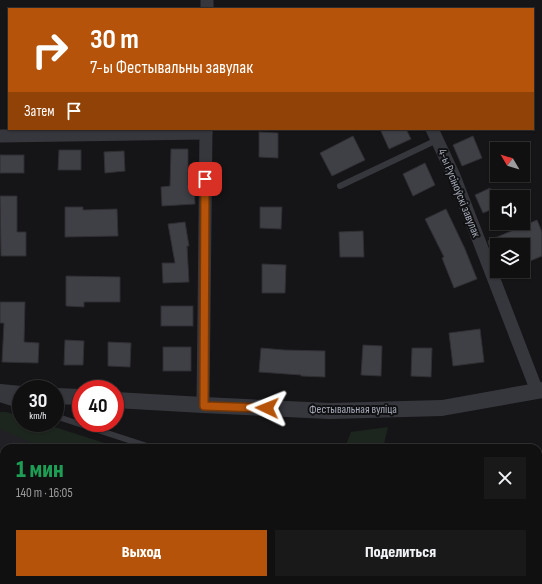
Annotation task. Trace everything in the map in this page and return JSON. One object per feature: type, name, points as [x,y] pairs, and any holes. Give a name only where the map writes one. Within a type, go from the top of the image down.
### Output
[{"type":"street","points":[[0,136],[206,131],[204,406]]},
{"type":"street","name":"4-ы Русіноўскі завулак","points":[[435,135],[454,176],[539,391]]},
{"type":"street","name":"Фестывальная вуліца","points":[[124,401],[204,406],[330,411],[442,408],[539,391]]},
{"type":"street","points":[[0,392],[12,393]]},
{"type":"lane","points":[[340,186],[435,135]]},
{"type":"lane","points":[[0,399],[12,403]]},
{"type":"lane","points":[[64,419],[141,444]]},
{"type":"shaded area","points":[[0,412],[12,414],[12,432],[64,432],[64,430],[108,444],[35,444],[0,429]]},
{"type":"shaded area","points":[[0,424],[12,427],[12,432],[37,432],[92,444],[0,444]]},
{"type":"shaded area","points":[[388,427],[384,444],[346,444],[351,432]]},
{"type":"building","points":[[380,130],[406,130],[411,139],[389,149]]},
{"type":"building","points":[[259,132],[278,133],[278,158],[259,157]]},
{"type":"building","points":[[353,136],[365,160],[332,176],[320,153]]},
{"type":"building","points":[[473,136],[482,158],[462,166],[453,145]]},
{"type":"building","points":[[171,149],[188,149],[188,185],[194,185],[195,204],[162,206],[161,187],[170,186]]},
{"type":"building","points":[[59,150],[81,150],[81,170],[58,170]]},
{"type":"building","points":[[124,151],[125,171],[105,173],[104,152]]},
{"type":"building","points":[[0,155],[24,155],[24,173],[0,173]]},
{"type":"building","points":[[425,163],[435,185],[413,196],[403,174]]},
{"type":"building","points":[[490,188],[490,210],[483,213],[475,195]]},
{"type":"building","points":[[0,196],[17,196],[17,232],[26,232],[26,256],[1,256]]},
{"type":"building","points":[[65,207],[83,207],[83,210],[117,209],[118,236],[65,237]]},
{"type":"building","points":[[260,207],[282,207],[281,229],[260,228]]},
{"type":"building","points":[[446,209],[477,279],[454,288],[442,258],[444,257],[425,219]]},
{"type":"building","points":[[537,220],[542,232],[542,256],[530,261],[530,238],[495,238],[514,230],[530,230],[530,223]]},
{"type":"building","points":[[185,222],[189,246],[187,246],[189,282],[163,283],[162,263],[175,263],[168,224]]},
{"type":"building","points":[[363,231],[364,257],[340,257],[339,232]]},
{"type":"building","points":[[262,264],[286,265],[285,293],[262,293]]},
{"type":"building","points":[[66,276],[120,277],[120,302],[84,302],[84,307],[66,306]]},
{"type":"building","points":[[0,302],[25,302],[24,342],[39,343],[38,363],[2,362],[4,323],[0,323]]},
{"type":"building","points":[[161,306],[193,306],[193,326],[161,326]]},
{"type":"building","points":[[480,329],[484,362],[453,366],[449,333]]},
{"type":"building","points":[[65,340],[84,341],[83,365],[64,365]]},
{"type":"building","points":[[108,342],[131,343],[130,367],[108,366]]},
{"type":"building","points":[[363,345],[382,346],[381,376],[361,375]]},
{"type":"building","points":[[163,347],[191,347],[191,371],[163,371]]},
{"type":"building","points":[[261,348],[325,351],[325,377],[259,372]]},
{"type":"building","points":[[412,348],[432,348],[431,377],[411,376]]},
{"type":"route","points":[[205,179],[204,406],[267,408]]}]
